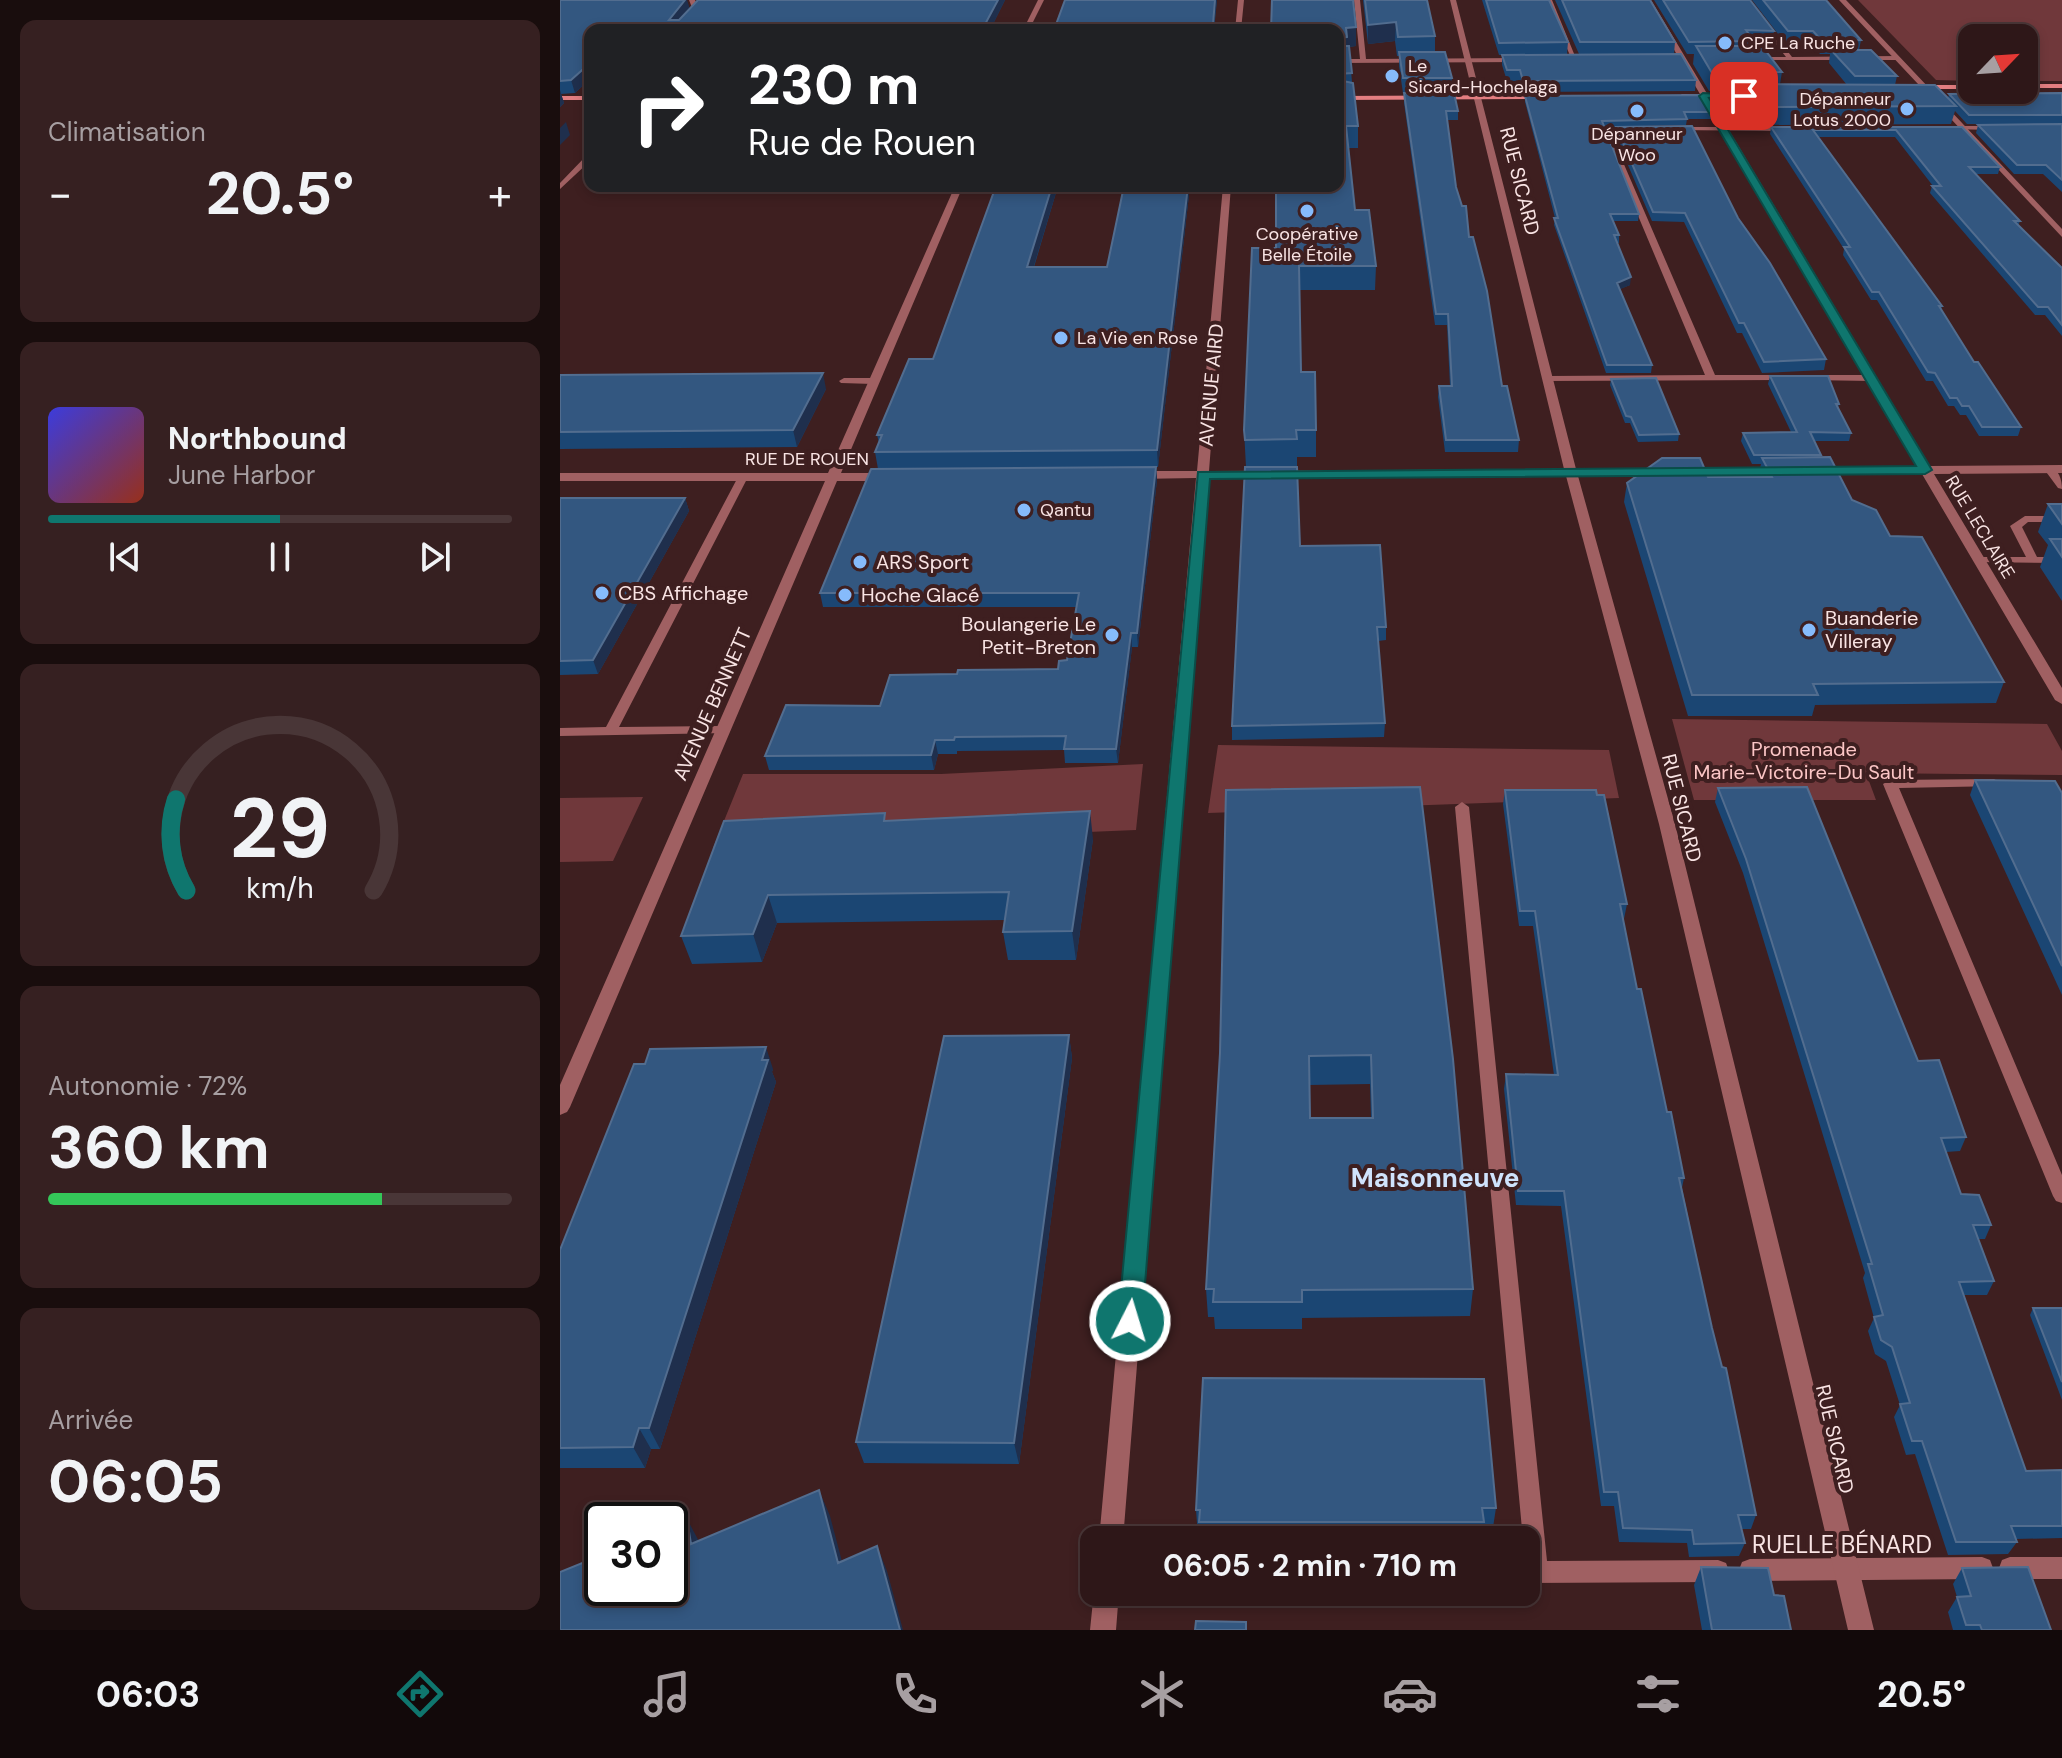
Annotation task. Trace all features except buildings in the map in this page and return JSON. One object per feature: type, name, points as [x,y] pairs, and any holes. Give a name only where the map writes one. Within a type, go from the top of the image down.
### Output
[{"type":"main road","points":[[2038,86],[2062,86]]},
{"type":"main road","points":[[1958,90],[1926,87],[1912,91],[1933,95],[1958,92]]},
{"type":"main road","points":[[1701,92],[1738,88]]},
{"type":"main road","points":[[1344,89],[1476,93]]},
{"type":"main road","points":[[560,91],[584,91]]},
{"type":"main road","points":[[1344,98],[1549,92]]},
{"type":"main road","points":[[1670,92],[1746,96]]},
{"type":"main road","points":[[2038,95],[2062,94]]},
{"type":"main road","points":[[560,98],[584,98]]},
{"type":"street","points":[[1029,24],[1041,0]]},
{"type":"street","points":[[1239,24],[1241,0]]},
{"type":"street","name":"RUE SICARD","points":[[1453,0],[1572,472],[1667,824],[1861,1630]]},
{"type":"street","name":"RUE LECLAIRE","points":[[1648,0],[2062,700]]},
{"type":"street","points":[[1842,0],[2062,234]]},
{"type":"street","name":"AVENUE BENNETT","points":[[560,1107],[956,192]]},
{"type":"street","name":"AVENUE AIRD","points":[[1112,1526],[1227,192]]},
{"type":"street","points":[[1128,475],[2056,469]]},
{"type":"street","name":"RUE DE ROUEN","points":[[560,477],[909,476]]},
{"type":"street","points":[[1103,1630],[1105,1606]]},
{"type":"lane","points":[[683,24],[696,10],[692,0]]},
{"type":"lane","points":[[1357,0],[1363,61]]},
{"type":"lane","points":[[1549,0],[1575,60]]},
{"type":"lane","points":[[1745,0],[1790,58]]},
{"type":"lane","points":[[1746,59],[1897,58]]},
{"type":"lane","points":[[1344,61],[1529,60]]},
{"type":"lane","points":[[1560,60],[1590,60]]},
{"type":"lane","points":[[1934,128],[2006,128]]},
{"type":"lane","points":[[1663,130],[1791,129]]},
{"type":"lane","points":[[1648,130],[1606,130],[1711,378]]},
{"type":"lane","points":[[560,187],[584,163]]},
{"type":"lane","points":[[1548,379],[1871,378]]},
{"type":"lane","points":[[844,381],[873,381]]},
{"type":"lane","points":[[2056,469],[2062,486]]},
{"type":"lane","points":[[610,732],[743,477]]},
{"type":"lane","points":[[2033,560],[2016,526],[2025,519],[2062,519]]},
{"type":"lane","points":[[1979,560],[2062,560]]},
{"type":"lane","points":[[560,732],[722,730]]},
{"type":"lane","points":[[2015,783],[1890,784],[2062,1196]]},
{"type":"lane","points":[[1462,807],[1527,1526]]},
{"type":"lane","name":"RUELLE BÉNARD","points":[[1540,1571],[2062,1568]]},
{"type":"green space","points":[[1858,0],[2062,0],[2062,81],[2038,81],[2038,24],[1958,24],[1958,81],[1936,80]]},
{"type":"green space","name":"Promenade Marie-Victoire-Du Sault","points":[[1672,719],[2047,724],[2062,751],[2062,775],[1866,773],[1876,800],[1694,800]]},
{"type":"green space","points":[[1218,745],[1609,750],[1619,798],[1208,813]]},
{"type":"green space","points":[[1143,764],[1136,830],[713,848],[743,774],[941,774]]},
{"type":"green space","points":[[643,797],[613,861],[560,862],[560,798]]},
{"type":"place","name":"CPE La Ruche","points":[[1725,43]]},
{"type":"place","name":"Le Sicard-Hochelaga","points":[[1392,76]]},
{"type":"place","name":"Dépanneur Lotus 2000","points":[[1907,109]]},
{"type":"place","name":"Dépanneur Woo","points":[[1637,111]]},
{"type":"place","name":"Coopérative Belle Étoile","points":[[1307,211]]},
{"type":"place","name":"La Vie en Rose","points":[[1061,338]]},
{"type":"place","name":"Qantu","points":[[1024,510]]},
{"type":"place","name":"ARS Sport","points":[[860,562]]},
{"type":"place","name":"CBS Affichage","points":[[602,593]]},
{"type":"place","name":"Hoche Glacé","points":[[845,595]]},
{"type":"place","name":"Buanderie Villeray","points":[[1809,630]]},
{"type":"place","name":"Boulangerie Le Petit-Breton","points":[[1112,635]]},
{"type":"district","name":"Maisonneuve","points":[[1435,1178]]},
{"type":"route","points":[[1130,1321],[1203,475],[1925,470],[1703,96],[1744,96]]}]
